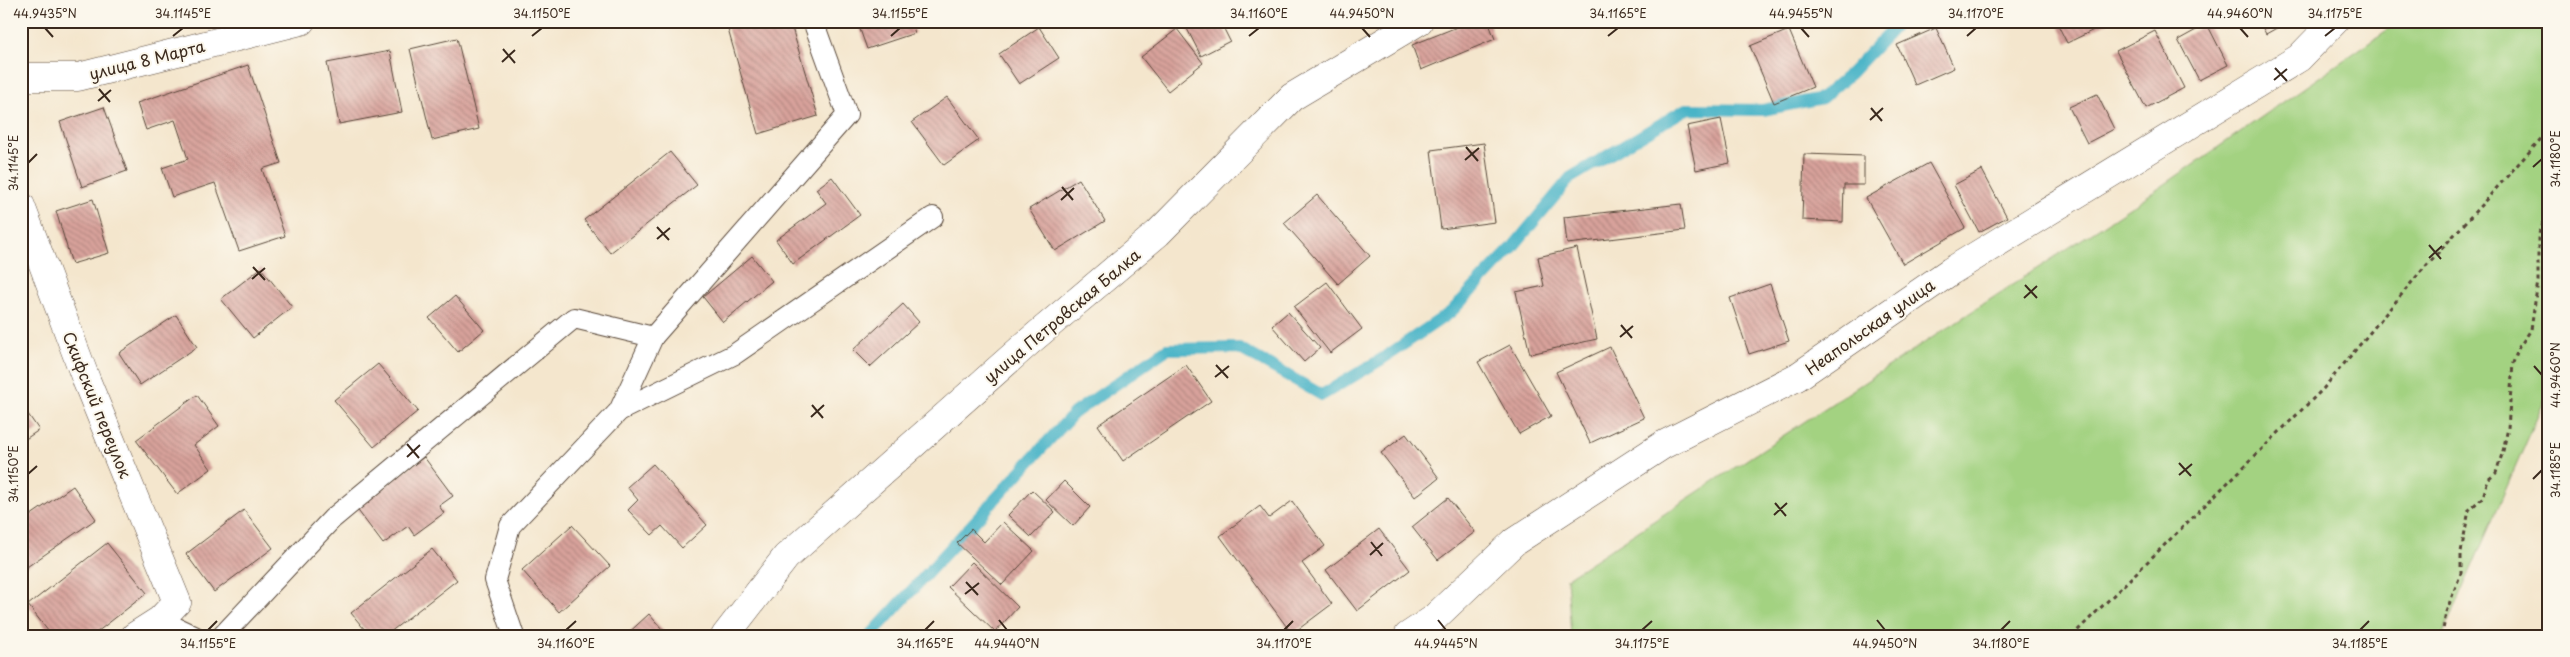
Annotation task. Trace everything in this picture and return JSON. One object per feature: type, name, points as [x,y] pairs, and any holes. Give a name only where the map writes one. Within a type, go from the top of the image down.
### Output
[{"type":"street","name":"улица 8 Марта","points":[[21,77],[78,77],[301,21]]},
{"type":"street","name":"улица Петровская Балка","points":[[725,636],[786,557],[1030,341],[1158,233],[1292,97],[1419,21]]},
{"type":"street","name":"Неапольская улица","points":[[1408,636],[1432,620],[1514,542],[1663,445],[1797,377],[1951,271],[2298,58],[2335,21]]},
{"type":"street","name":"Скифский переулок","points":[[21,206],[87,382],[168,611]]},
{"type":"street","points":[[135,636],[168,611]]},
{"type":"lane","points":[[514,636],[495,580],[510,526],[619,411],[653,338],[847,115],[813,21]]},
{"type":"lane","points":[[619,411],[735,354],[933,218]]},
{"type":"lane","points":[[222,636],[332,519],[574,318],[653,338]]},
{"type":"lane","points":[[168,611],[194,636]]},
{"type":"path","points":[[2072,636],[2323,389],[2417,276],[2549,130]]},
{"type":"path","points":[[2442,636],[2446,612],[2461,573],[2461,552],[2468,510],[2483,497],[2488,480],[2496,474],[2503,451],[2508,428],[2513,363],[2519,348],[2532,330],[2538,281],[2538,236],[2549,209]]},
{"type":"green space","points":[[2400,21],[2549,21],[2549,390],[2442,636],[1571,636],[1567,578],[2158,189]]},
{"type":"building","points":[[580,21],[594,21],[594,22],[581,25]]},
{"type":"building","points":[[737,21],[790,21],[818,116],[758,134],[727,26]]},
{"type":"building","points":[[857,21],[911,21],[915,33],[867,49]]},
{"type":"building","points":[[1183,21],[1220,21],[1230,41],[1201,56]]},
{"type":"building","points":[[1472,21],[1488,21],[1495,39],[1421,70],[1412,45]]},
{"type":"building","points":[[2056,21],[2107,21],[2108,23],[2067,43]]},
{"type":"building","points":[[2259,21],[2289,21],[2266,34]]},
{"type":"building","points":[[2207,24],[2228,65],[2199,80],[2178,40]]},
{"type":"building","points":[[1039,27],[1059,58],[1019,84],[999,54]]},
{"type":"building","points":[[1936,28],[1954,68],[1915,85],[1897,45]]},
{"type":"building","points":[[1177,29],[1203,63],[1168,91],[1141,57]]},
{"type":"building","points":[[1789,30],[1813,87],[1774,103],[1750,46]]},
{"type":"building","points":[[2155,31],[2184,88],[2146,108],[2116,51]]},
{"type":"building","points":[[457,38],[479,129],[432,140],[410,49]]},
{"type":"building","points":[[390,51],[402,112],[339,124],[327,63]]},
{"type":"building","points":[[248,65],[281,163],[262,169],[285,236],[239,251],[215,183],[172,197],[162,168],[188,159],[175,120],[146,130],[137,103]]},
{"type":"building","points":[[2097,94],[2114,129],[2087,143],[2069,107]]},
{"type":"building","points":[[947,97],[979,140],[944,165],[912,122]]},
{"type":"building","points":[[104,107],[127,171],[82,187],[60,122]]},
{"type":"building","points":[[1721,119],[1730,163],[1696,170],[1687,126]]},
{"type":"building","points":[[1484,143],[1495,222],[1441,229],[1431,150]]},
{"type":"building","points":[[670,152],[697,185],[610,253],[584,220]]},
{"type":"building","points":[[1804,154],[1864,156],[1864,185],[1844,185],[1843,222],[1802,220]]},
{"type":"building","points":[[1929,163],[1965,228],[1903,264],[1866,198]]},
{"type":"building","points":[[1982,170],[2007,217],[1979,232],[1954,185]]},
{"type":"building","points":[[832,177],[860,215],[793,264],[776,240],[826,203],[816,189]]},
{"type":"building","points":[[1079,179],[1105,221],[1055,251],[1029,209]]},
{"type":"building","points":[[1317,195],[1370,256],[1338,284],[1284,223]]},
{"type":"building","points":[[93,199],[109,253],[72,264],[56,211]]},
{"type":"building","points":[[1681,204],[1685,230],[1567,244],[1564,217]]},
{"type":"building","points":[[1577,248],[1597,339],[1530,354],[1516,292],[1544,286],[1538,257]]},
{"type":"building","points":[[752,256],[772,281],[723,322],[703,297]]},
{"type":"building","points":[[261,268],[292,307],[253,338],[221,299]]},
{"type":"building","points":[[1327,282],[1362,329],[1330,353],[1294,307]]},
{"type":"building","points":[[1770,284],[1789,341],[1749,354],[1730,298]]},
{"type":"building","points":[[455,296],[484,330],[458,352],[429,318]]},
{"type":"building","points":[[903,304],[919,322],[870,367],[853,350]]},
{"type":"building","points":[[1288,312],[1320,348],[1304,362],[1272,326]]},
{"type":"building","points":[[176,315],[197,347],[140,385],[119,353]]},
{"type":"building","points":[[1510,345],[1551,416],[1519,434],[1478,362]]},
{"type":"building","points":[[1610,347],[1644,418],[1590,443],[1556,372]]},
{"type":"building","points":[[378,364],[418,411],[374,447],[334,400]]},
{"type":"building","points":[[1186,365],[1211,401],[1123,461],[1098,425]]},
{"type":"building","points":[[197,395],[219,426],[194,445],[211,469],[177,494],[136,440]]},
{"type":"building","points":[[21,404],[39,430],[21,442]]},
{"type":"building","points":[[1406,434],[1439,478],[1415,497],[1381,453]]},
{"type":"building","points":[[424,457],[453,496],[439,506],[444,513],[414,535],[408,526],[383,544],[356,508]]},
{"type":"building","points":[[653,464],[707,525],[682,548],[662,526],[652,535],[628,510],[638,500],[627,487]]},
{"type":"building","points":[[1064,481],[1090,507],[1073,526],[1046,500]]},
{"type":"building","points":[[73,486],[96,519],[21,571],[21,522]]},
{"type":"building","points":[[1032,490],[1055,512],[1031,537],[1008,515]]},
{"type":"building","points":[[1448,498],[1475,532],[1438,560],[1412,527]]},
{"type":"building","points":[[1292,501],[1325,546],[1302,563],[1332,604],[1292,634],[1220,536],[1260,506],[1269,518]]},
{"type":"building","points":[[244,510],[273,548],[214,592],[186,554]]},
{"type":"building","points":[[1003,522],[1034,551],[1002,585],[957,543],[971,529],[984,542]]},
{"type":"building","points":[[572,525],[610,566],[559,612],[522,570]]},
{"type":"building","points":[[1379,529],[1410,570],[1357,611],[1326,570]]},
{"type":"building","points":[[107,543],[147,593],[92,636],[52,636],[28,605]]},
{"type":"building","points":[[432,549],[457,580],[385,636],[370,636],[351,613]]},
{"type":"building","points":[[972,562],[1018,607],[995,632],[948,587]]},
{"type":"building","points":[[649,614],[668,636],[625,636]]},
{"type":"waterway","points":[[870,636],[1074,413],[1167,349],[1239,348],[1322,395],[1382,359],[1451,312],[1512,248],[1570,178],[1686,109],[1763,110],[1822,98],[1851,73],[1900,21]]}]
